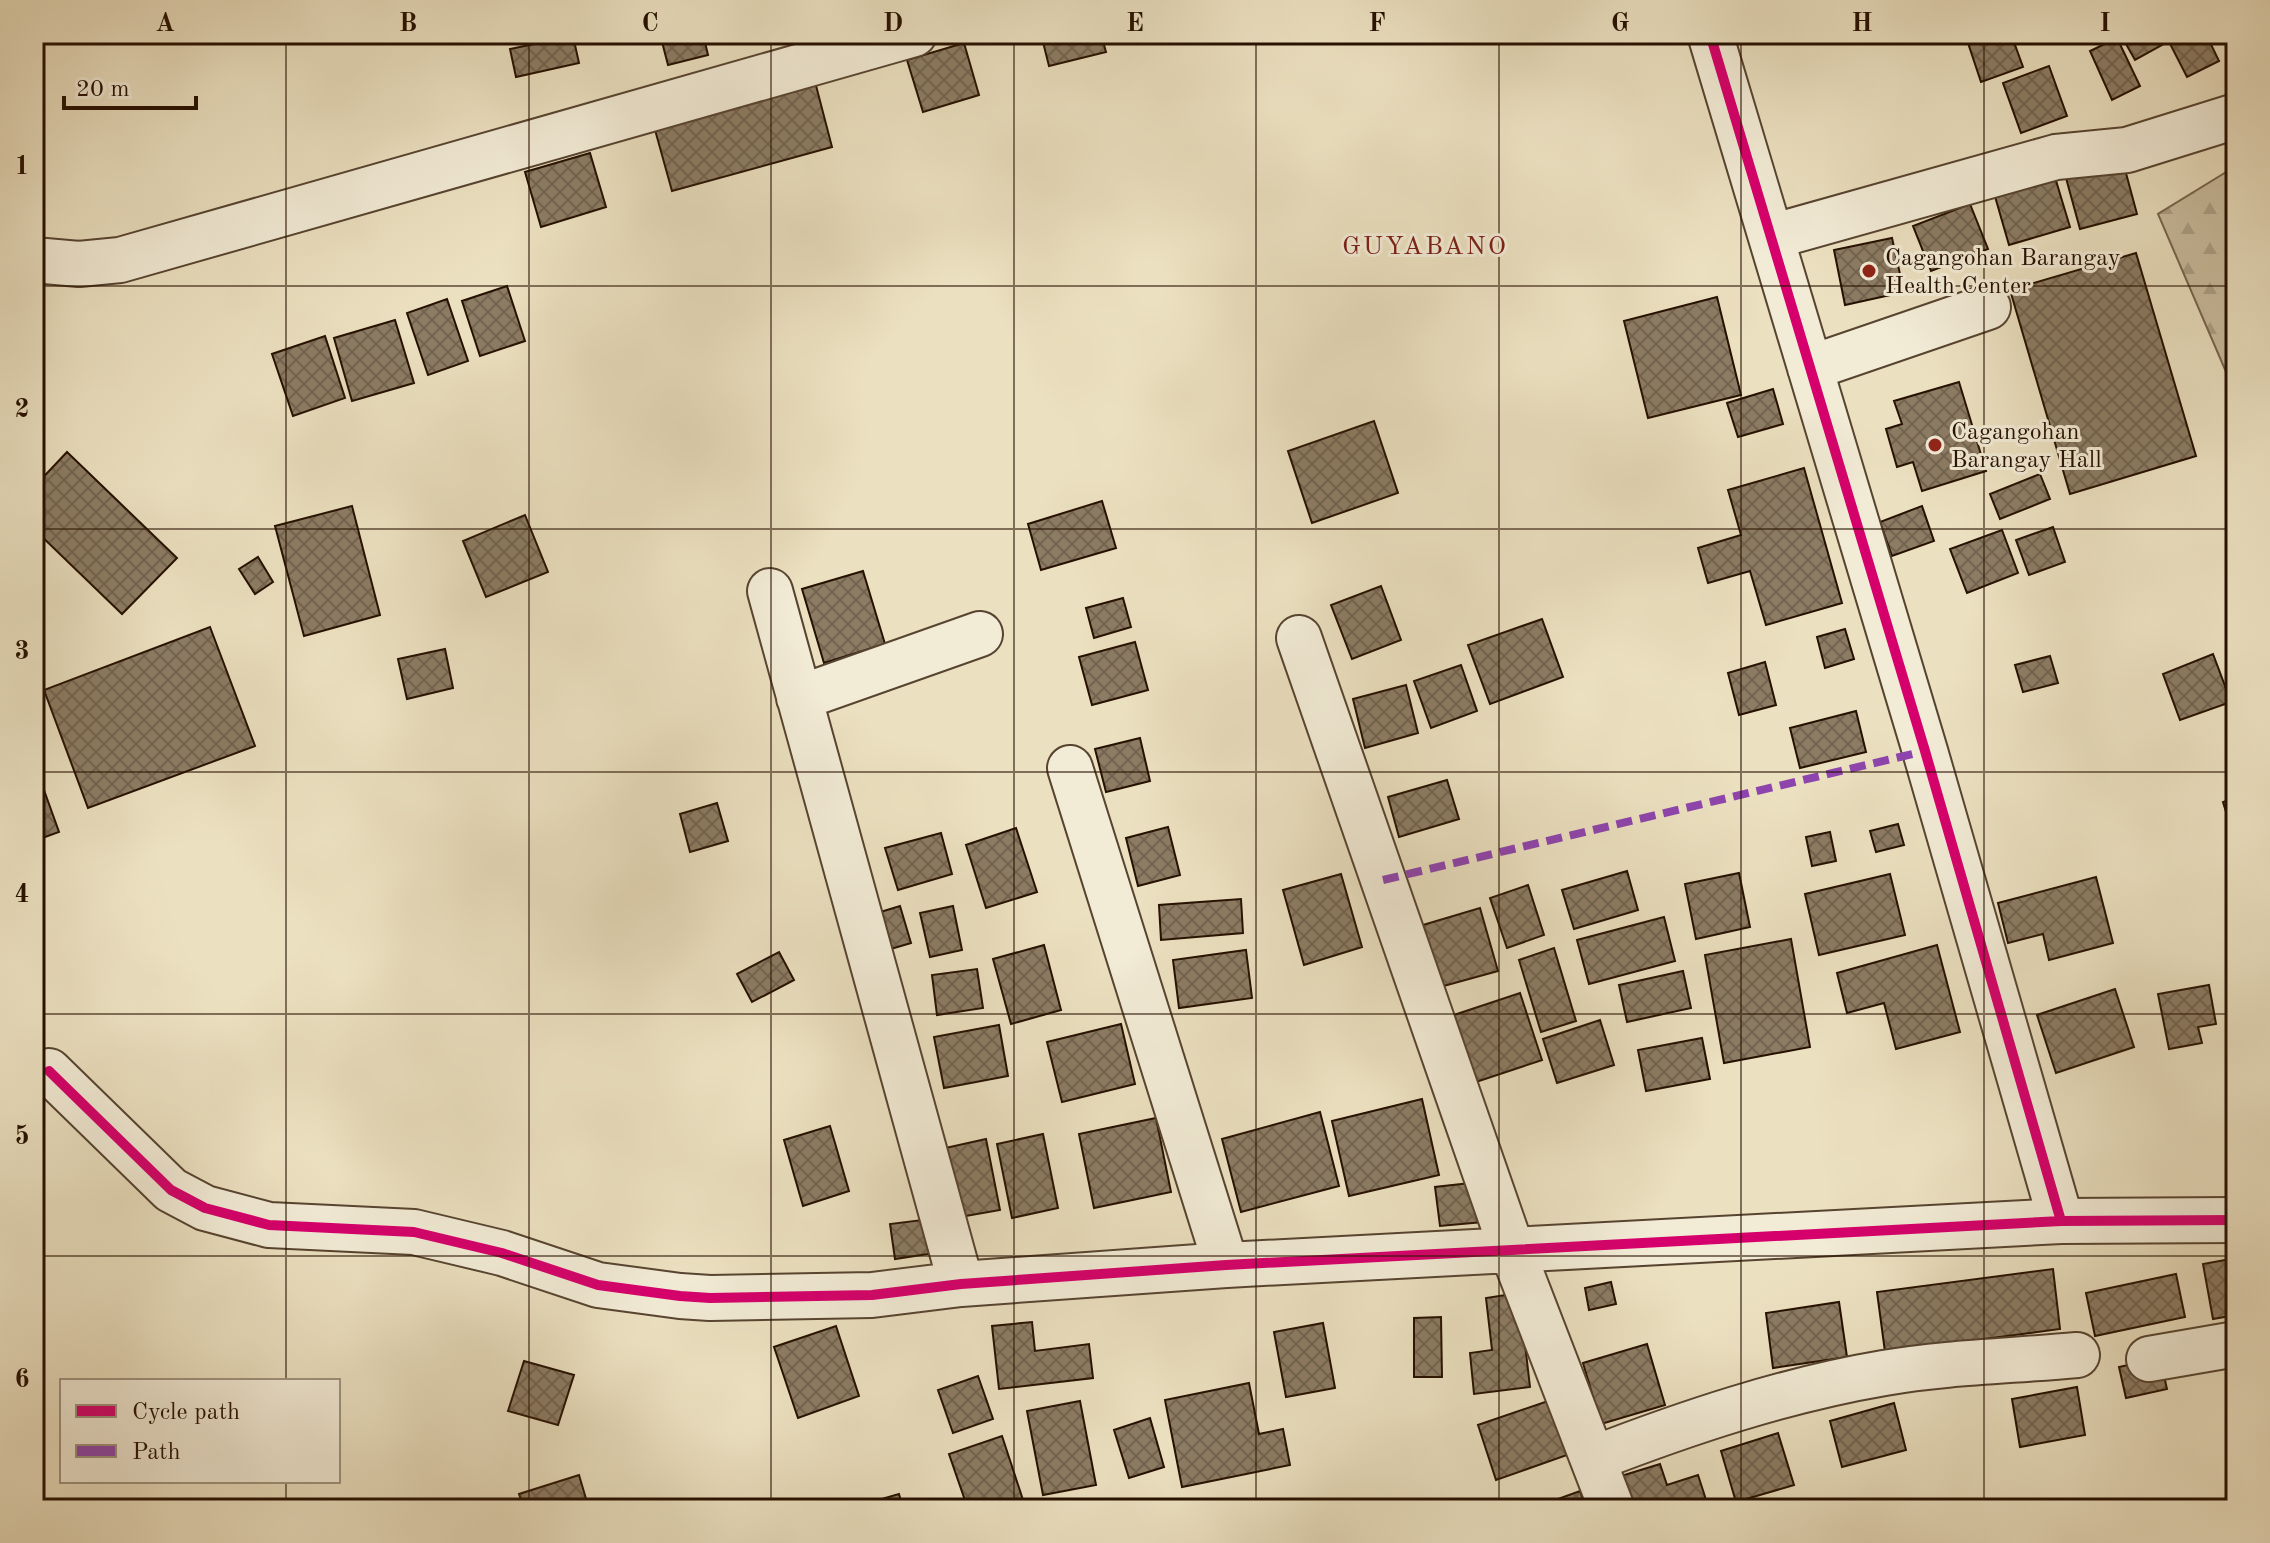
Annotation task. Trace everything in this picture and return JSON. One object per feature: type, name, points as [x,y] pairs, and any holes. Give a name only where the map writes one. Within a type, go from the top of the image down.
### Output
[{"type":"street","points":[[34,260],[79,264],[120,260],[914,34]]},
{"type":"street","points":[[1710,34],[2061,1221]]},
{"type":"street","points":[[1771,237],[2056,157],[2127,150],[2236,116]]},
{"type":"street","points":[[1810,368],[1988,307]]},
{"type":"street","points":[[770,591],[961,1284]]},
{"type":"street","points":[[799,698],[980,634]]},
{"type":"street","points":[[1299,638],[1512,1250],[1612,1509]]},
{"type":"street","points":[[1070,768],[1226,1265]]},
{"type":"street","points":[[49,1071],[171,1190],[205,1208],[269,1225],[414,1232],[502,1253],[598,1285],[680,1296],[872,1295],[961,1284],[1226,1265],[2061,1221],[2236,1220]]},
{"type":"street","points":[[2149,1359],[2236,1344]]},
{"type":"street","points":[[1593,1459],[1662,1433],[1842,1381],[1887,1373],[2077,1355]]},
{"type":"green space","points":[[2236,166],[2236,395],[2158,214]]},
{"type":"building","points":[[579,34],[614,34],[581,43]]},
{"type":"building","points":[[660,34],[703,34],[708,55],[668,65]]},
{"type":"building","points":[[1041,34],[1101,34],[1106,52],[1049,66]]},
{"type":"building","points":[[1965,34],[2011,34],[2023,67],[1981,82]]},
{"type":"building","points":[[2128,34],[2158,34],[2164,44],[2135,60],[2122,37]]},
{"type":"building","points":[[2165,34],[2206,34],[2219,61],[2187,77]]},
{"type":"building","points":[[573,36],[579,63],[516,77],[510,49]]},
{"type":"building","points":[[2117,38],[2140,86],[2112,100],[2090,51]]},
{"type":"building","points":[[964,43],[979,95],[923,112],[907,60]]},
{"type":"building","points":[[2049,66],[2067,116],[2021,133],[2003,83]]},
{"type":"building","points":[[813,74],[832,147],[672,191],[652,119]]},
{"type":"building","points":[[590,153],[606,207],[541,227],[525,172]]},
{"type":"building","points":[[2123,162],[2137,214],[2080,229],[2066,178]]},
{"type":"building","points":[[2054,174],[2070,227],[2009,245],[1994,193]]},
{"type":"building","points":[[1970,204],[1988,249],[1931,271],[1913,226]]},
{"type":"building","name":"Cagangohan Barangay Health Center","points":[[1892,238],[1904,292],[1845,305],[1834,250]]},
{"type":"building","points":[[2136,253],[2196,456],[2070,494],[2010,290]]},
{"type":"building","points":[[507,286],[525,341],[480,356],[462,301]]},
{"type":"building","points":[[1717,297],[1741,395],[1648,418],[1624,321]]},
{"type":"building","points":[[447,299],[468,361],[428,375],[407,313]]},
{"type":"building","points":[[395,320],[414,383],[352,401],[334,338]]},
{"type":"building","points":[[325,336],[345,398],[293,416],[272,354]]},
{"type":"building","name":"Cagangohan Barangay Hall","points":[[1959,382],[1986,471],[1922,491],[1913,462],[1897,467],[1886,429],[1902,424],[1894,401]]},
{"type":"building","points":[[1773,389],[1783,424],[1738,437],[1727,403]]},
{"type":"building","points":[[1374,421],[1398,493],[1312,523],[1288,451]]},
{"type":"building","points":[[67,452],[177,558],[122,614],[34,529],[34,487]]},
{"type":"building","points":[[1804,468],[1842,603],[1766,625],[1750,571],[1708,583],[1698,548],[1741,535],[1728,490]]},
{"type":"building","points":[[2040,474],[2050,499],[2000,519],[1990,494]]},
{"type":"building","points":[[1102,501],[1116,548],[1041,570],[1028,524]]},
{"type":"building","points":[[352,506],[380,615],[304,636],[275,526]]},
{"type":"building","points":[[1922,506],[1934,541],[1892,556],[1880,522]]},
{"type":"building","points":[[525,515],[548,572],[486,597],[463,541]]},
{"type":"building","points":[[2053,527],[2065,562],[2029,575],[2016,540]]},
{"type":"building","points":[[2002,530],[2018,573],[1967,593],[1950,549]]},
{"type":"building","points":[[258,557],[273,582],[255,594],[239,569]]},
{"type":"building","points":[[863,571],[885,644],[824,663],[802,589]]},
{"type":"building","points":[[1381,586],[1401,640],[1352,659],[1331,605]]},
{"type":"building","points":[[1123,598],[1131,627],[1094,638],[1086,608]]},
{"type":"building","points":[[1542,619],[1563,677],[1490,704],[1468,645]]},
{"type":"building","points":[[210,627],[255,746],[88,808],[44,690]]},
{"type":"building","points":[[1845,629],[1854,659],[1825,668],[1817,637]]},
{"type":"building","points":[[1135,642],[1148,690],[1092,705],[1079,657]]},
{"type":"building","points":[[445,649],[453,688],[407,699],[398,659]]},
{"type":"building","points":[[2213,654],[2231,702],[2180,720],[2163,674]]},
{"type":"building","points":[[2050,656],[2058,683],[2023,692],[2015,665]]},
{"type":"building","points":[[1765,662],[1776,705],[1739,715],[1728,673]]},
{"type":"building","points":[[1461,665],[1477,711],[1431,728],[1414,681]]},
{"type":"building","points":[[1406,685],[1418,733],[1365,748],[1353,699]]},
{"type":"building","points":[[1856,711],[1866,752],[1800,768],[1790,728]]},
{"type":"building","points":[[1140,738],[1150,781],[1106,792],[1095,749]]},
{"type":"building","points":[[34,766],[59,832],[34,841]]},
{"type":"building","points":[[1447,780],[1459,819],[1399,837],[1388,797]]},
{"type":"building","points":[[2236,797],[2236,844],[2223,802]]},
{"type":"building","points":[[717,803],[728,841],[690,852],[680,814]]},
{"type":"building","points":[[1898,824],[1904,845],[1876,852],[1870,831]]},
{"type":"building","points":[[1168,827],[1180,875],[1138,886],[1126,838]]},
{"type":"building","points":[[1016,828],[1037,892],[986,908],[966,845]]},
{"type":"building","points":[[1830,832],[1836,861],[1812,866],[1806,837]]},
{"type":"building","points":[[941,833],[952,874],[898,890],[885,848]]},
{"type":"building","points":[[1627,871],[1638,910],[1574,929],[1562,890]]},
{"type":"building","points":[[1739,873],[1750,927],[1696,939],[1685,884]]},
{"type":"building","points":[[1341,874],[1362,947],[1304,965],[1283,890]]},
{"type":"building","points":[[1890,874],[1905,935],[1819,955],[1805,894]]},
{"type":"building","points":[[2096,877],[2113,943],[2049,960],[2043,934],[2008,943],[1998,903]]},
{"type":"building","points":[[1528,885],[1544,935],[1507,948],[1490,898]]},
{"type":"building","points":[[1241,899],[1243,933],[1161,940],[1159,905]]},
{"type":"building","points":[[900,906],[911,943],[884,951],[874,914]]},
{"type":"building","points":[[953,906],[962,950],[930,957],[920,913]]},
{"type":"building","points":[[1480,908],[1498,971],[1440,987],[1423,925]]},
{"type":"building","points":[[1664,917],[1675,961],[1589,984],[1577,940]]},
{"type":"building","points":[[1791,939],[1810,1047],[1724,1063],[1705,955]]},
{"type":"building","points":[[1044,945],[1061,1010],[1011,1024],[993,959]]},
{"type":"building","points":[[1937,945],[1960,1032],[1896,1049],[1884,1003],[1847,1013],[1837,973]]},
{"type":"building","points":[[1554,948],[1576,1021],[1541,1032],[1519,960]]},
{"type":"building","points":[[1246,950],[1252,998],[1179,1008],[1173,960]]},
{"type":"building","points":[[779,952],[794,980],[752,1002],[737,974]]},
{"type":"building","points":[[977,969],[983,1008],[937,1015],[932,975]]},
{"type":"building","points":[[1683,971],[1691,1008],[1627,1022],[1619,985]]},
{"type":"building","points":[[2209,985],[2216,1024],[2198,1027],[2202,1043],[2169,1049],[2158,994]]},
{"type":"building","points":[[2115,989],[2134,1047],[2056,1073],[2037,1015]]},
{"type":"building","points":[[1520,993],[1542,1060],[1470,1084],[1448,1017]]},
{"type":"building","points":[[1600,1020],[1614,1065],[1557,1083],[1543,1039]]},
{"type":"building","points":[[1121,1024],[1135,1084],[1062,1102],[1047,1042]]},
{"type":"building","points":[[999,1025],[1008,1076],[944,1088],[934,1037]]},
{"type":"building","points":[[1702,1038],[1710,1079],[1646,1091],[1638,1050]]},
{"type":"building","points":[[1422,1099],[1439,1175],[1349,1196],[1332,1121]]},
{"type":"building","points":[[1320,1112],[1339,1186],[1241,1212],[1222,1139]]},
{"type":"building","points":[[1156,1118],[1171,1192],[1094,1208],[1079,1134]]},
{"type":"building","points":[[830,1126],[849,1191],[803,1206],[784,1140]]},
{"type":"building","points":[[1043,1134],[1058,1208],[1012,1218],[997,1144]]},
{"type":"building","points":[[986,1139],[1000,1210],[954,1218],[941,1149]]},
{"type":"building","points":[[1479,1182],[1483,1222],[1440,1226],[1435,1187]]},
{"type":"building","points":[[930,1219],[935,1253],[895,1259],[890,1224]]},
{"type":"building","points":[[2236,1258],[2236,1315],[2213,1319],[2203,1264]]},
{"type":"building","points":[[2053,1269],[2060,1329],[1885,1352],[1877,1292]]},
{"type":"building","points":[[2176,1274],[2185,1317],[2095,1336],[2086,1293]]},
{"type":"building","points":[[1611,1282],[1616,1304],[1589,1310],[1585,1288]]},
{"type":"building","points":[[1519,1293],[1530,1387],[1474,1394],[1470,1353],[1492,1350],[1486,1298]]},
{"type":"building","points":[[1839,1302],[1847,1357],[1773,1368],[1766,1313]]},
{"type":"building","points":[[1441,1317],[1442,1377],[1414,1377],[1414,1318]]},
{"type":"building","points":[[1032,1322],[1035,1351],[1089,1344],[1093,1378],[999,1389],[992,1326]]},
{"type":"building","points":[[1323,1323],[1335,1388],[1286,1397],[1274,1332]]},
{"type":"building","points":[[836,1326],[859,1396],[798,1418],[774,1347]]},
{"type":"building","points":[[1647,1344],[1665,1405],[1601,1424],[1583,1363]]},
{"type":"building","points":[[2160,1358],[2167,1389],[2126,1398],[2119,1367]]},
{"type":"building","points":[[524,1361],[574,1375],[558,1425],[508,1411]]},
{"type":"building","points":[[978,1376],[993,1419],[953,1433],[938,1390]]},
{"type":"building","points":[[1249,1383],[1259,1434],[1283,1429],[1290,1465],[1182,1487],[1165,1400]]},
{"type":"building","points":[[2077,1387],[2085,1435],[2020,1447],[2012,1399]]},
{"type":"building","points":[[1551,1400],[1570,1454],[1496,1480],[1478,1425]]},
{"type":"building","points":[[1080,1401],[1096,1485],[1043,1495],[1027,1411]]},
{"type":"building","points":[[1894,1403],[1906,1450],[1842,1467],[1830,1421]]},
{"type":"building","points":[[1150,1418],[1164,1467],[1129,1478],[1114,1430]]},
{"type":"building","points":[[1778,1433],[1794,1485],[1736,1502],[1721,1451]]},
{"type":"building","points":[[1002,1436],[1023,1500],[997,1509],[968,1509],[949,1454]]},
{"type":"building","points":[[1660,1464],[1667,1485],[1698,1475],[1709,1509],[1629,1509],[1618,1477]]},
{"type":"building","points":[[579,1475],[589,1509],[524,1509],[519,1494]]},
{"type":"building","points":[[1580,1491],[1586,1509],[1533,1509],[1533,1508]]},
{"type":"building","points":[[899,1494],[903,1509],[847,1509]]},
{"type":"marked path","points":[[1383,880],[1925,751]]},
{"type":"cycle path","points":[[1710,34],[1925,751],[2061,1221]]},
{"type":"cycle path","points":[[49,1071],[171,1190],[205,1208],[269,1225],[414,1232],[502,1253],[598,1285],[680,1296],[872,1295],[961,1284],[1226,1265],[2061,1221],[2236,1220]]},
{"type":"place","name":"Cagangohan Barangay Health Center","points":[[1869,271]]},
{"type":"place","name":"Cagangohan Barangay Hall","points":[[1935,445]]},
{"type":"district","name":"GUYABANO","points":[[1425,245]]}]
